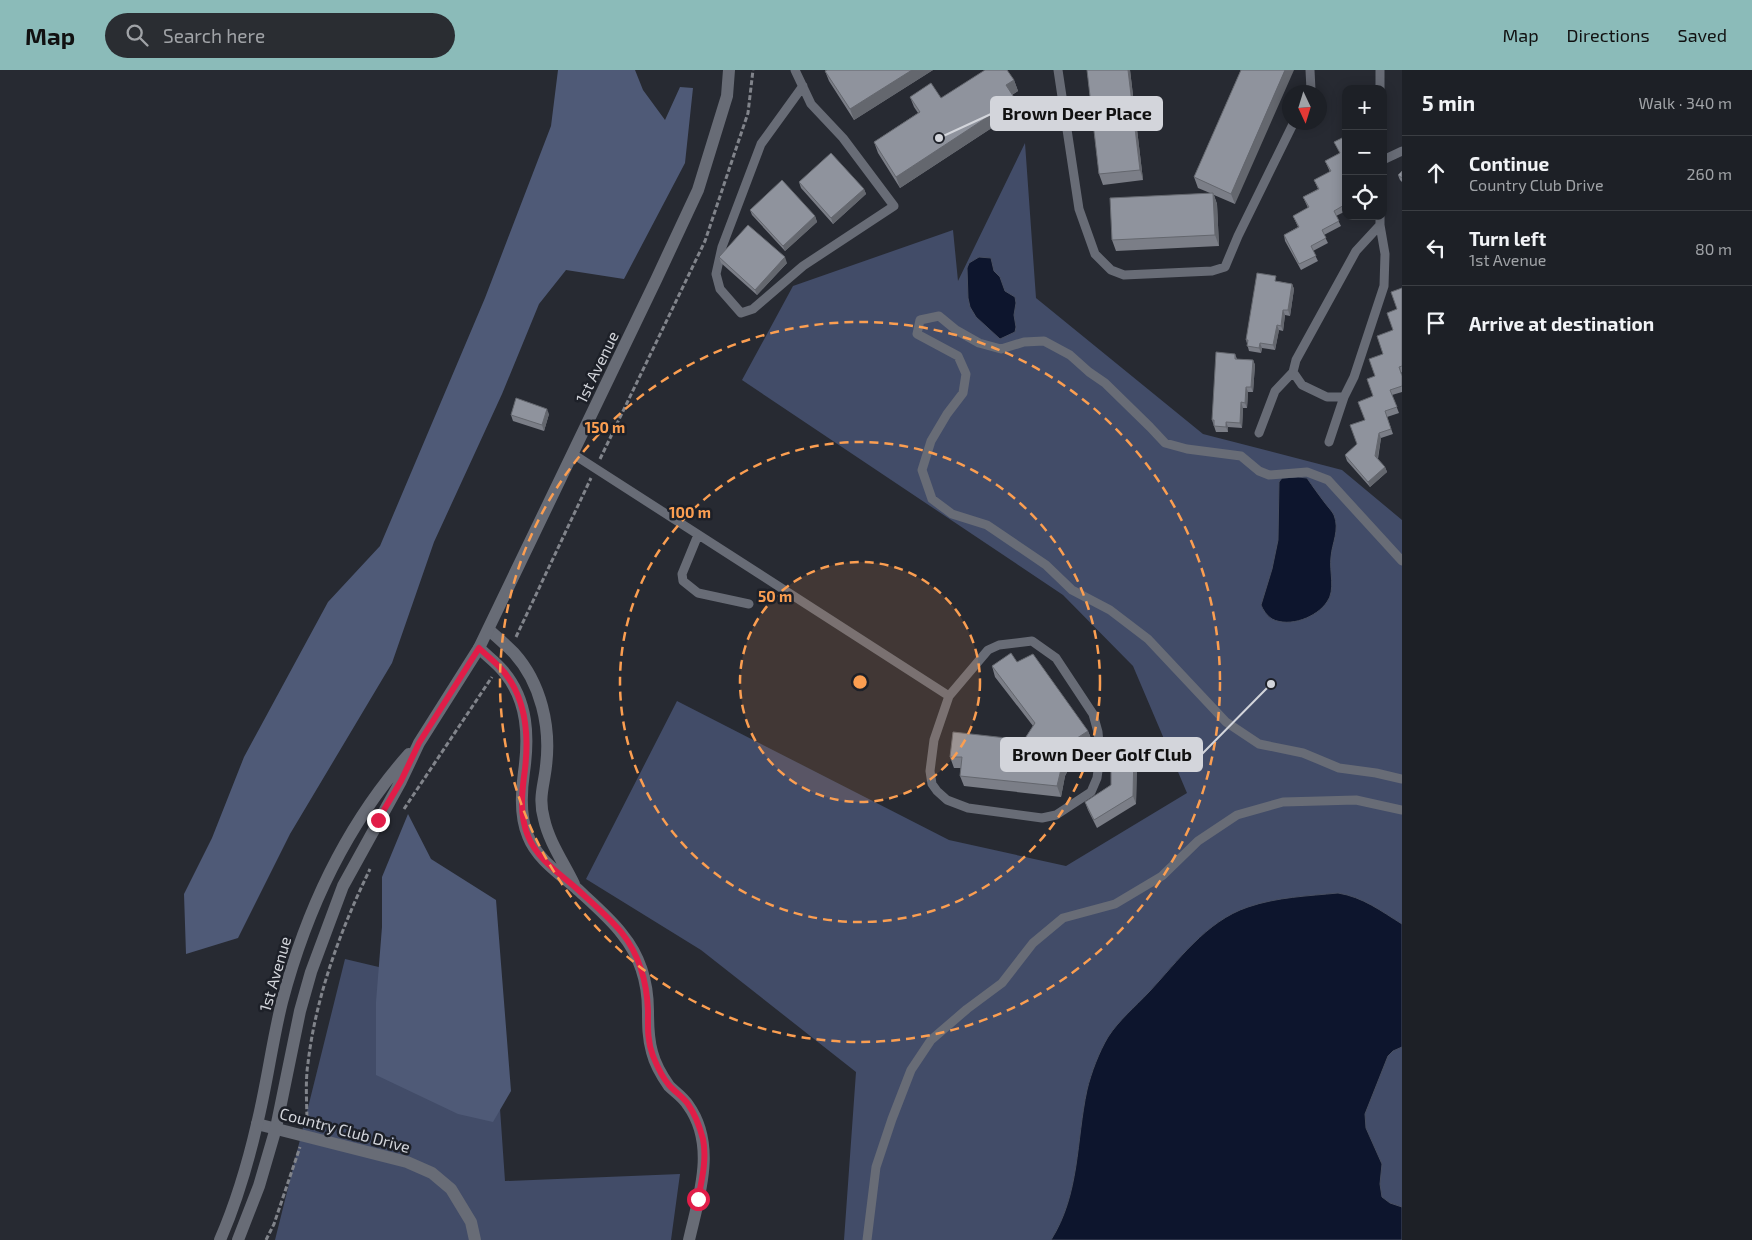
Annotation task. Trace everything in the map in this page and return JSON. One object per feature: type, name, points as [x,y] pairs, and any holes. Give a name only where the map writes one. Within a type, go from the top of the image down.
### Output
[{"type":"main road","name":"1st Avenue","points":[[238,1240],[259,1186],[276,1128],[300,1011],[323,938],[343,886],[401,781],[419,743],[489,630],[698,190],[727,96],[729,70]]},
{"type":"main road","points":[[489,630],[514,654],[528,672],[538,693],[545,717],[548,744],[541,803],[544,819],[548,832],[576,889]]},
{"type":"main road","points":[[479,648],[504,671],[515,688],[522,706],[527,752],[522,790],[523,813],[528,836],[540,857],[621,932],[632,948],[641,966],[646,988],[648,1034],[652,1054],[660,1072],[670,1086],[688,1104],[703,1139],[704,1168],[689,1240]]},
{"type":"main road","name":"1st Avenue","points":[[220,1240],[241,1181],[258,1124],[282,1003],[306,928],[342,846],[363,812],[388,778],[419,743]]},
{"type":"main road","name":"Country Club Drive","points":[[258,1124],[407,1162],[432,1174],[451,1188],[471,1222],[475,1240]]},
{"type":"lane","points":[[796,70],[811,104],[843,138],[894,206],[803,266],[753,309],[741,313],[720,289],[716,274],[722,247],[761,144],[803,86]]},
{"type":"lane","points":[[1058,70],[1079,209],[1094,254],[1111,270],[1124,275],[1212,271],[1225,267],[1238,236],[1290,130]]},
{"type":"lane","points":[[1310,70],[1310,85]]},
{"type":"lane","points":[[1380,70],[1380,85]]},
{"type":"lane","points":[[1387,158],[1402,151]]},
{"type":"lane","points":[[1259,433],[1275,391],[1293,372],[1296,360],[1356,251],[1380,220]]},
{"type":"lane","points":[[1329,442],[1344,397],[1354,377],[1384,286],[1385,254],[1380,220]]},
{"type":"lane","points":[[1402,561],[1328,480],[1307,472],[1269,475],[1259,471],[1241,456],[1188,449],[1165,443],[1105,383],[1070,355],[1044,341],[1024,342],[1001,349],[978,343],[956,330],[939,316],[920,320],[917,334],[958,356],[966,374],[963,393],[947,414],[931,441],[922,470],[932,499],[952,514],[988,526],[1046,565],[1072,590],[1110,610],[1148,639],[1226,722],[1259,744],[1304,753],[1339,768],[1402,779]]},
{"type":"lane","points":[[1293,372],[1302,385],[1327,397],[1344,397]]},
{"type":"lane","points":[[573,454],[949,696]]},
{"type":"lane","points":[[698,535],[682,574],[683,581],[698,593],[749,604]]},
{"type":"lane","points":[[1032,641],[1056,658],[1093,714],[1098,732],[1100,756],[1098,778],[1091,792],[1056,815],[1042,818],[968,808],[946,800],[936,791],[932,784],[930,771],[934,740],[949,696],[988,650],[999,645],[1032,641]]},
{"type":"lane","points":[[867,1240],[876,1167],[911,1070],[931,1040],[967,1009],[1002,983],[1033,943],[1063,918],[1115,904],[1162,876],[1198,841],[1237,815],[1283,802],[1347,800],[1356,800],[1402,810]]},
{"type":"shaded area","points":[[558,70],[635,70],[643,90],[665,120],[680,87],[693,88],[685,163],[624,279],[566,270],[539,304],[502,394],[434,542],[392,663],[290,834],[238,938],[186,954],[184,894],[212,838],[244,757],[328,602],[380,546],[485,298],[551,126]]},
{"type":"shaded area","points":[[1025,143],[1036,298],[1203,434],[1342,470],[1402,520],[1402,1240],[844,1240],[856,1072],[701,950],[586,879],[677,701],[949,840],[1066,866],[1187,793],[1133,666],[1063,595],[742,380],[793,286],[953,230],[958,281]]},
{"type":"shaded area","points":[[979,257],[991,258],[994,271],[1000,277],[1005,291],[1015,297],[1015,332],[1000,339],[976,317],[970,307],[967,268],[969,263]]},
{"type":"shaded area","points":[[1282,478],[1307,478],[1332,512],[1336,521],[1336,531],[1331,562],[1332,580],[1330,597],[1317,612],[1302,620],[1287,622],[1272,619],[1261,605],[1272,569],[1278,540],[1279,482]]},
{"type":"shaded area","points":[[408,814],[431,859],[496,900],[511,1091],[493,1122],[458,1114],[376,1075],[376,1002],[382,927],[382,877]]},
{"type":"shaded area","points":[[1338,893],[1364,901],[1402,924],[1402,1047],[1393,1051],[1388,1056],[1365,1114],[1366,1128],[1382,1164],[1380,1184],[1382,1197],[1390,1203],[1402,1207],[1402,1240],[1051,1240],[1067,1204],[1072,1186],[1087,1090],[1098,1056],[1117,1025],[1194,943],[1233,913],[1270,901]]},
{"type":"shaded area","points":[[345,959],[383,968],[491,978],[505,1181],[680,1174],[671,1240],[275,1240]]},
{"type":"building","points":[[912,70],[850,109],[825,71]]},
{"type":"building","points":[[985,70],[1007,70],[1014,80],[1006,85],[1015,99],[896,177],[874,142],[920,112],[910,97],[931,83],[941,98]]},
{"type":"building","points":[[1087,70],[1128,70],[1140,170],[1099,174]]},
{"type":"building","points":[[1241,70],[1285,70],[1231,194],[1194,177]]},
{"type":"building","points":[[1342,138],[1342,206],[1334,211],[1339,221],[1322,230],[1326,238],[1311,246],[1316,256],[1299,264],[1284,235],[1299,227],[1293,216],[1309,207],[1303,197],[1319,189],[1314,180],[1331,171],[1325,161],[1340,153],[1334,142]]},
{"type":"building","points":[[831,153],[864,189],[831,218],[799,182]]},
{"type":"building","points":[[782,180],[815,216],[783,246],[750,210]]},
{"type":"building","points":[[1213,193],[1215,235],[1112,240],[1110,198]]},
{"type":"building","points":[[748,225],[785,257],[755,290],[719,257]]},
{"type":"building","points":[[1257,273],[1276,276],[1275,281],[1292,284],[1288,310],[1283,310],[1281,326],[1277,325],[1273,345],[1260,343],[1259,348],[1247,346],[1248,340],[1246,340]]},
{"type":"building","points":[[1402,288],[1402,366],[1399,367],[1402,376],[1402,386],[1390,390],[1397,407],[1385,411],[1391,429],[1379,433],[1375,456],[1385,467],[1368,482],[1345,455],[1357,444],[1350,425],[1365,420],[1358,402],[1373,396],[1367,379],[1375,376],[1369,359],[1383,354],[1377,336],[1393,330],[1387,313],[1397,309],[1391,292]]},
{"type":"building","points":[[1216,352],[1235,354],[1235,359],[1253,360],[1251,387],[1246,387],[1245,403],[1241,402],[1240,423],[1226,422],[1226,427],[1214,426],[1214,420],[1212,420]]},
{"type":"building","points":[[516,398],[547,409],[542,425],[511,415]]},
{"type":"building","points":[[1011,653],[1017,662],[1033,654],[1088,731],[1074,740],[1062,765],[1057,786],[960,776],[962,757],[950,757],[953,732],[1024,740],[1035,723],[992,666]]},
{"type":"building","points":[[1134,752],[1133,796],[1094,820],[1085,802],[1111,785],[1111,753]]},
{"type":"place","name":"Brown Deer Place","points":[[939,138]]},
{"type":"place","name":"Brown Deer Golf Club","points":[[1271,684]]},
{"type":"route","points":[[378,820],[401,781],[419,743],[479,648],[504,671],[515,688],[522,706],[527,752],[522,790],[523,813],[528,836],[540,857],[621,932],[641,966],[646,988],[648,1034],[652,1054],[660,1072],[670,1086],[688,1104],[703,1139],[705,1158],[698,1199]]}]
